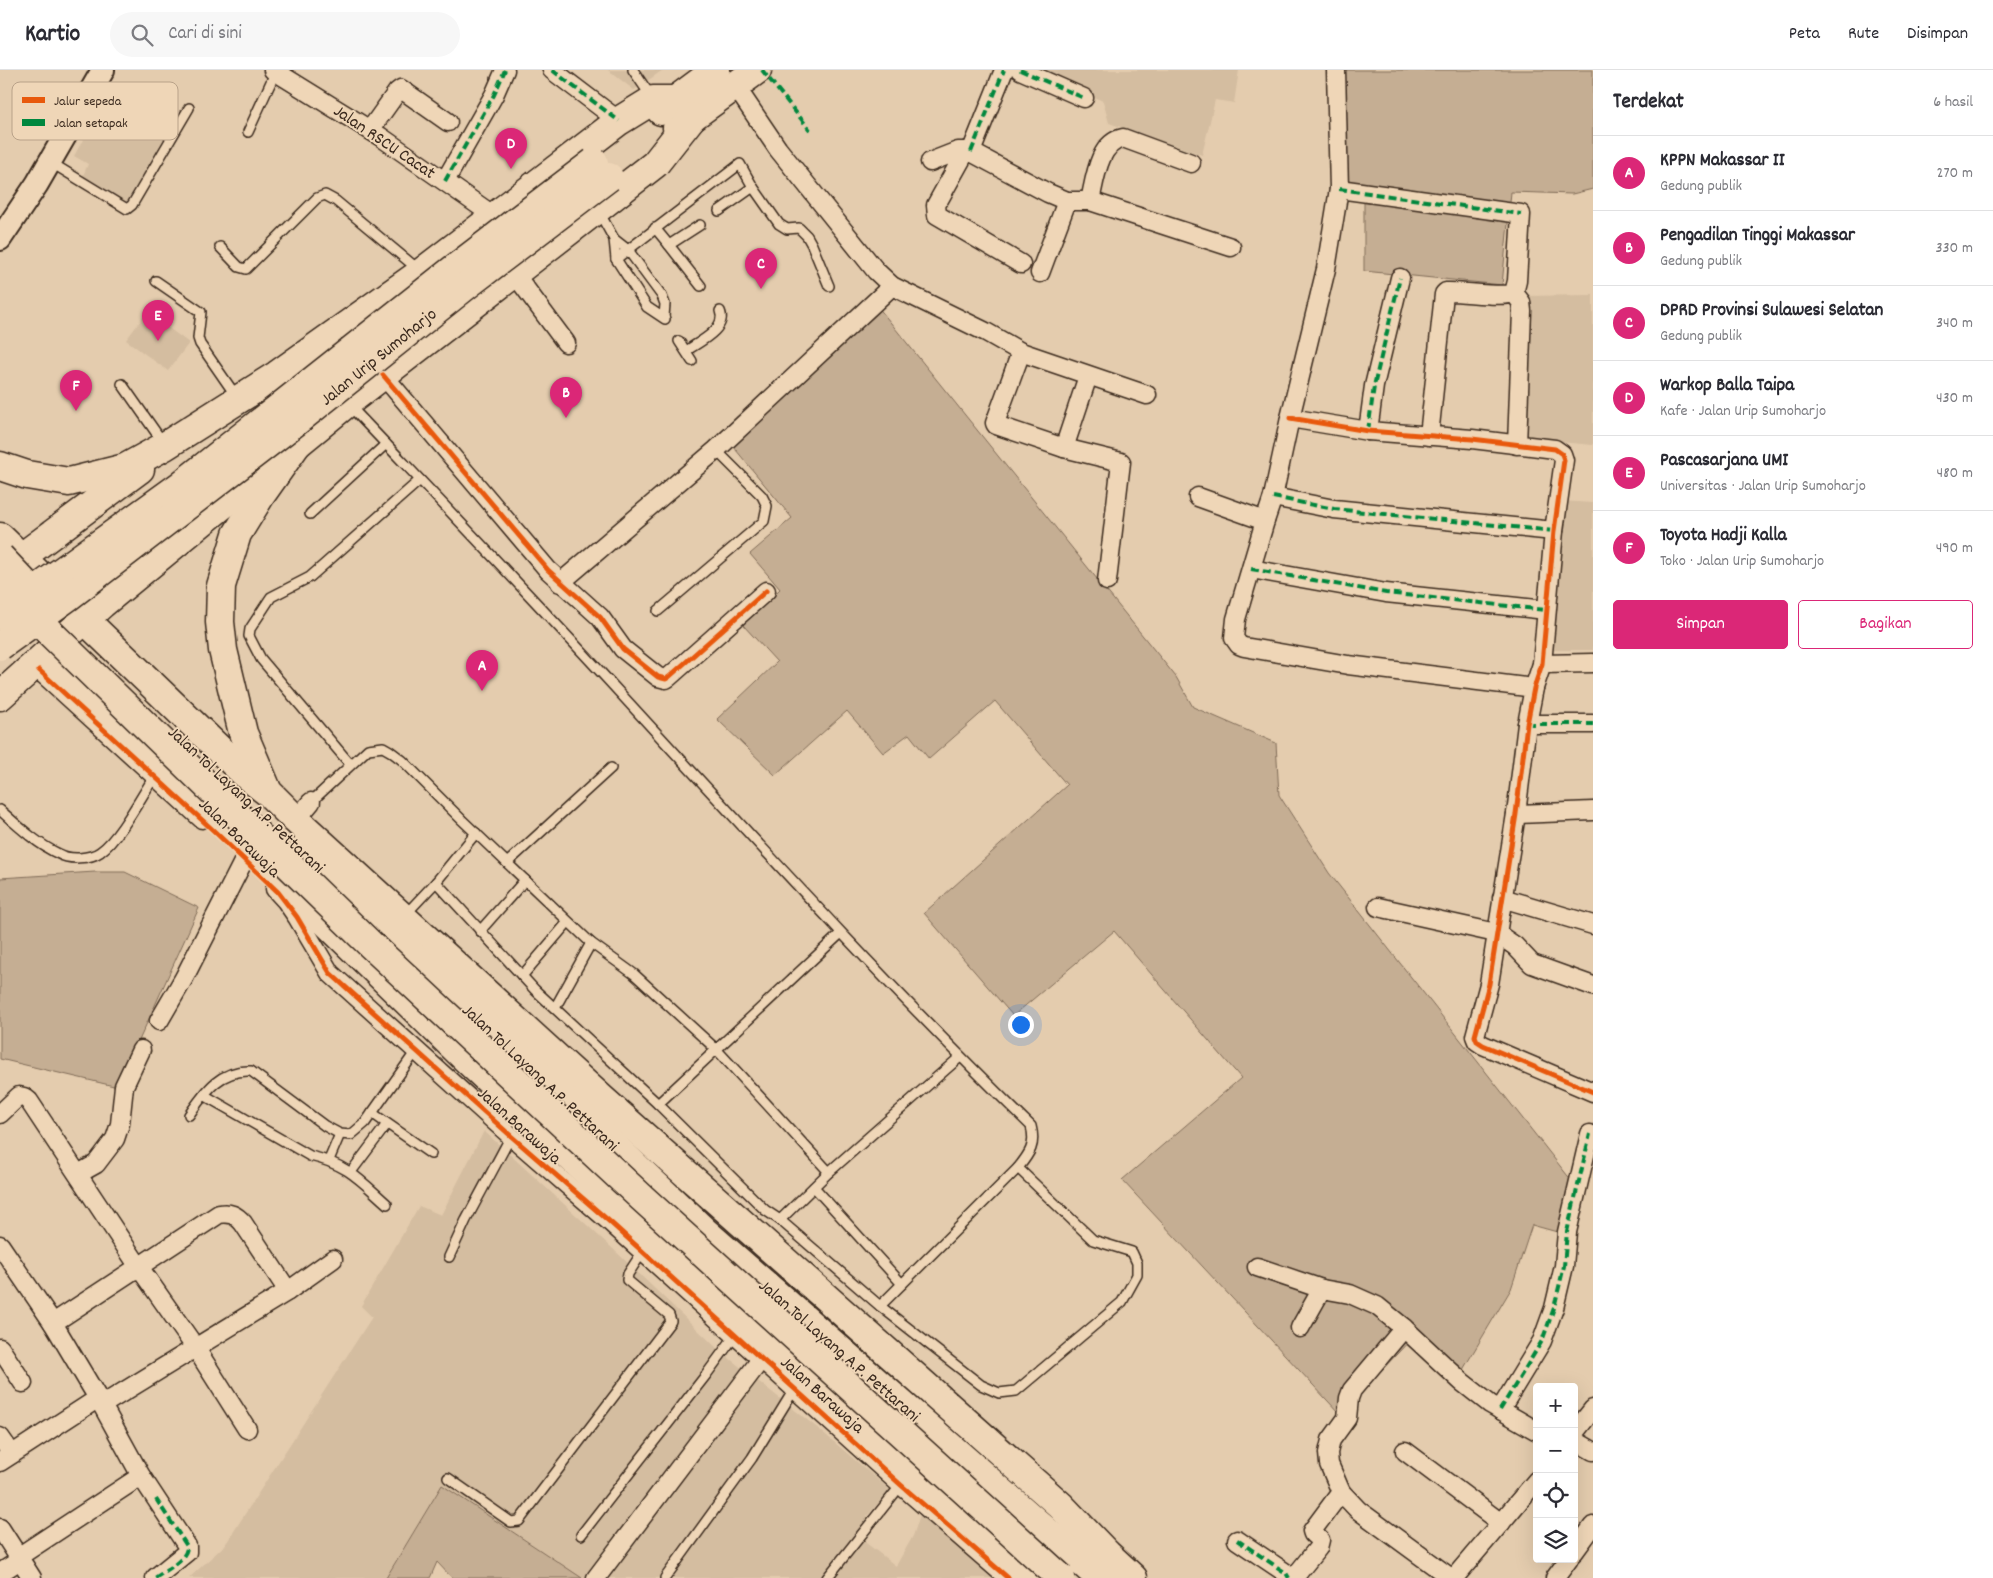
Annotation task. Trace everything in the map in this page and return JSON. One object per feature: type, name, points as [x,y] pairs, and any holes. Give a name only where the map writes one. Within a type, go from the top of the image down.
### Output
[{"type":"highway","name":"Jalan Urip Sumoharjo","points":[[0,646],[68,597],[297,421],[467,285],[602,170],[674,105],[726,78],[757,70]]},
{"type":"highway","points":[[0,466],[27,475],[68,482],[125,468],[239,401],[422,272],[619,121],[674,105]]},
{"type":"highway","points":[[0,696],[150,565],[347,403],[655,164],[674,105]]},
{"type":"highway","name":"Jalan Urip Sumoharjo","points":[[0,616],[181,485],[454,268],[602,170]]},
{"type":"highway","points":[[7,562],[98,500],[196,428]]},
{"type":"highway","points":[[270,794],[243,733],[225,658],[220,622],[221,586],[237,534],[261,495],[297,444]]},
{"type":"highway","points":[[98,500],[92,537],[93,549],[99,561],[110,571],[122,573],[134,572],[150,565]]},
{"type":"highway","points":[[0,537],[4,543],[7,562],[85,620],[247,776],[270,794],[304,811],[403,917],[616,1112],[1060,1505],[1133,1578]]},
{"type":"highway","name":"Jalan Tol Layang A.P. Pettarani","points":[[7,562],[75,638],[704,1231],[1100,1578]]},
{"type":"highway","name":"Jalan Tol Layang A.P. Pettarani","points":[[0,584],[377,950],[641,1197],[1061,1578]]},
{"type":"highway","points":[[0,601],[40,662],[206,806],[466,1059],[611,1195],[1036,1578]]},
{"type":"highway","name":"Jalan Barawaja","points":[[0,625],[40,662]]},
{"type":"street","points":[[96,82],[103,70]]},
{"type":"street","points":[[444,182],[494,95],[505,70]]},
{"type":"street","points":[[552,70],[619,121]]},
{"type":"street","points":[[1004,70],[968,151],[936,205],[937,215],[1021,264]]},
{"type":"street","points":[[1020,70],[1084,98]]},
{"type":"street","points":[[1336,70],[1339,189],[1326,269],[1290,418],[1274,497],[1265,520],[1236,619],[1234,638],[1239,645],[1244,647],[1348,665],[1534,688]]},
{"type":"street","name":"Jalan RSCU Cacat","points":[[274,71],[370,130],[494,216]]},
{"type":"street","points":[[726,78],[778,149],[876,271],[892,286],[986,332],[1021,352],[1147,396]]},
{"type":"street","points":[[370,130],[397,92],[402,89],[448,122]]},
{"type":"street","points":[[1090,202],[1099,165],[1106,148],[1116,139],[1123,138],[1191,163]]},
{"type":"street","points":[[0,239],[63,140]]},
{"type":"street","points":[[930,162],[958,151],[968,151],[1048,193],[1067,200],[1090,202],[1231,247]]},
{"type":"street","points":[[1339,189],[1521,214],[1517,281],[1514,293]]},
{"type":"street","points":[[1040,273],[1067,200]]},
{"type":"street","points":[[514,273],[566,343]]},
{"type":"street","points":[[1368,431],[1374,386],[1400,278]]},
{"type":"street","points":[[560,583],[716,450],[892,286]]},
{"type":"street","points":[[1428,436],[1444,294],[1446,292],[1458,291],[1505,295],[1514,293]]},
{"type":"street","points":[[1514,293],[1520,300],[1522,311],[1517,445]]},
{"type":"street","points":[[1021,352],[995,423],[1064,448],[1121,462],[1107,581]]},
{"type":"street","points":[[383,376],[560,583],[600,617],[623,649],[662,679],[669,676],[766,591]]},
{"type":"street","points":[[1064,448],[1088,376]]},
{"type":"street","points":[[1290,418],[1368,431],[1555,450],[1562,454],[1564,460],[1554,531],[1542,664],[1534,688],[1527,724],[1516,814],[1489,984],[1476,1039],[1484,1045],[1593,1092]]},
{"type":"street","points":[[1198,497],[1265,520]]},
{"type":"street","points":[[1274,497],[1334,509],[1554,531]]},
{"type":"street","points":[[1251,569],[1386,593],[1546,610]]},
{"type":"street","name":"Jalan Barawaja","points":[[40,662],[154,777],[207,824],[286,901],[330,973],[510,1136],[736,1334],[901,1485],[1008,1578]]},
{"type":"street","points":[[1542,664],[1593,663]]},
{"type":"street","points":[[1527,724],[1593,724]]},
{"type":"street","points":[[1516,814],[1593,811]]},
{"type":"street","points":[[159,1021],[184,978],[244,860]]},
{"type":"street","points":[[1502,898],[1593,925]]},
{"type":"street","points":[[1378,907],[1496,933],[1515,946],[1532,964],[1593,986]]},
{"type":"street","points":[[78,1174],[96,1164],[115,1139],[120,1124],[124,1086],[142,1050]]},
{"type":"street","points":[[0,1114],[19,1096],[26,1098],[195,1347],[247,1430]]},
{"type":"street","points":[[1500,1410],[1542,1341],[1554,1308],[1564,1266],[1566,1232],[1592,1131]]},
{"type":"street","points":[[53,1323],[219,1214],[228,1213],[237,1217],[243,1223],[288,1290]]},
{"type":"street","points":[[1,1247],[53,1323],[141,1476],[187,1546],[183,1557],[155,1578]]},
{"type":"street","points":[[0,1437],[6,1458],[195,1347],[288,1290],[333,1258]]},
{"type":"street","points":[[1257,1267],[1322,1289],[1350,1294],[1376,1306],[1404,1328],[1462,1382],[1490,1404],[1533,1429]]},
{"type":"street","points":[[1300,1328],[1322,1289]]},
{"type":"street","points":[[1404,1328],[1352,1390],[1349,1398],[1347,1418],[1329,1445],[1329,1464],[1341,1492],[1358,1510],[1455,1578],[1533,1485]]},
{"type":"street","points":[[0,1348],[23,1383]]},
{"type":"street","points":[[596,1578],[762,1358]]},
{"type":"street","points":[[1578,1428],[1593,1409]]},
{"type":"street","points":[[1578,1442],[1593,1451]]},
{"type":"street","points":[[1405,1451],[1501,1522]]},
{"type":"street","points":[[0,1573],[19,1558],[141,1476]]},
{"type":"street","points":[[1236,1540],[1289,1577],[1297,1574],[1318,1548],[1320,1540],[1312,1531],[1341,1492]]},
{"type":"street","points":[[1060,1505],[1147,1578]]},
{"type":"street","points":[[1578,1547],[1593,1526]]},
{"type":"street","points":[[0,1528],[32,1578]]},
{"type":"street","points":[[1555,1578],[1566,1563]]},
{"type":"lane","points":[[633,70],[674,105]]},
{"type":"lane","points":[[248,132],[274,71]]},
{"type":"lane","points":[[178,127],[189,108]]},
{"type":"lane","points":[[50,162],[127,209],[132,205],[170,140]]},
{"type":"lane","points":[[616,259],[740,164],[753,187],[781,226],[786,229],[799,228],[807,236],[829,286]]},
{"type":"lane","points":[[719,211],[753,187]]},
{"type":"lane","points":[[220,247],[242,269],[246,270],[317,198],[325,195],[336,201],[422,272]]},
{"type":"lane","points":[[597,208],[614,239],[616,259],[648,307],[654,313],[664,318],[662,296],[628,250],[614,239]]},
{"type":"lane","points":[[669,245],[700,224]]},
{"type":"lane","points":[[654,228],[701,286]]},
{"type":"lane","points":[[156,281],[201,312],[198,338],[200,344],[239,401]]},
{"type":"lane","points":[[686,351],[717,329],[721,324],[722,315],[720,311]]},
{"type":"lane","points":[[679,341],[692,361]]},
{"type":"lane","points":[[122,384],[165,446]]},
{"type":"lane","points":[[347,403],[526,591],[841,933],[960,1057],[1031,1126],[1034,1137],[1030,1152],[1018,1168],[880,1306]]},
{"type":"lane","points":[[310,514],[386,444]]},
{"type":"lane","points":[[658,611],[764,521],[767,506],[762,496],[716,450]]},
{"type":"lane","points":[[350,764],[261,659],[249,636],[250,629],[271,597],[310,577],[420,480]]},
{"type":"lane","points":[[304,811],[350,764],[370,748],[383,747],[390,751],[402,760],[568,922],[591,943],[634,974],[717,1050],[829,1172]]},
{"type":"lane","points":[[507,863],[611,768]]},
{"type":"lane","points":[[0,810],[36,841],[60,856],[80,858],[99,853],[114,837],[154,777]]},
{"type":"lane","points":[[403,917],[436,882],[476,833]]},
{"type":"lane","points":[[480,931],[525,880]]},
{"type":"lane","points":[[436,882],[522,976],[658,1104],[765,1210],[780,1220],[880,1306],[981,1385],[999,1393],[1016,1391],[1122,1302],[1137,1275],[1138,1263],[1132,1252],[1093,1240],[1018,1168]]},
{"type":"lane","points":[[522,976],[568,922]]},
{"type":"lane","points":[[658,1104],[841,933]]},
{"type":"lane","points":[[555,1008],[591,943]]},
{"type":"lane","points":[[189,1115],[204,1095],[223,1076],[237,1070],[251,1071],[325,1126],[340,1134],[351,1135],[365,1123],[416,1051]]},
{"type":"lane","points":[[780,1220],[829,1172],[960,1057]]},
{"type":"lane","points":[[204,1095],[310,1156],[329,1160],[351,1172],[387,1204]]},
{"type":"lane","points":[[372,1113],[431,1154]]},
{"type":"lane","points":[[351,1172],[387,1124]]},
{"type":"lane","points":[[329,1160],[340,1134]]},
{"type":"lane","points":[[449,1256],[510,1136]]},
{"type":"lane","points":[[814,1187],[902,1284]]},
{"type":"lane","points":[[448,1478],[511,1522],[519,1522],[671,1321],[669,1315],[628,1281],[628,1274],[643,1251]]},
{"type":"lane","points":[[581,1535],[736,1334]]},
{"type":"lane","points":[[665,1578],[752,1458],[795,1388]]},
{"type":"lane","points":[[827,1578],[901,1485]]},
{"type":"shaded area","points":[[608,70],[663,70],[634,90]]},
{"type":"shaded area","points":[[1034,70],[1239,70],[1234,103],[1215,100],[1202,155],[1109,123],[1103,101]]},
{"type":"shaded area","points":[[1339,70],[1593,70],[1593,189],[1572,194],[1511,192],[1502,285],[1364,271],[1364,193],[1343,188]]},
{"type":"shaded area","points":[[83,140],[163,140],[127,202],[82,178],[88,164],[74,156]]},
{"type":"shaded area","points":[[1593,295],[1593,445],[1516,438],[1522,296]]},
{"type":"shaded area","points":[[878,307],[1176,677],[1193,707],[1276,743],[1279,795],[1329,873],[1575,1185],[1568,1235],[1532,1225],[1511,1289],[1461,1373],[1415,1335],[1340,1414],[1122,1180],[1241,1078],[1114,931],[1013,1016],[924,913],[1067,785],[995,701],[929,759],[909,734],[883,753],[847,711],[775,775],[717,719],[777,662],[743,625],[780,589],[750,554],[792,518],[731,444]]},
{"type":"shaded area","points":[[147,312],[189,343],[168,371],[126,340]]},
{"type":"shaded area","points":[[1561,501],[1593,503],[1593,650],[1547,650]]},
{"type":"shaded area","points":[[125,872],[199,908],[118,1087],[0,1059],[0,878]]},
{"type":"shaded area","points":[[484,1131],[611,1247],[720,1351],[820,1430],[890,1490],[867,1516],[866,1543],[896,1566],[913,1536],[920,1515],[992,1578],[582,1578],[442,1485],[386,1578],[189,1578],[225,1545],[372,1317],[361,1306],[419,1206],[441,1215]]},
{"type":"shaded area","points":[[442,1485],[582,1578],[452,1578],[437,1562],[430,1578],[386,1578]]},
{"type":"marked path","points":[[445,181],[494,95],[505,70]]},
{"type":"marked path","points":[[552,70],[619,121]]},
{"type":"marked path","points":[[762,70],[810,130]]},
{"type":"marked path","points":[[971,152],[1004,70]]},
{"type":"marked path","points":[[1020,70],[1084,98]]},
{"type":"marked path","points":[[1339,189],[1521,214]]},
{"type":"marked path","points":[[1368,431],[1374,386],[1400,278]]},
{"type":"marked path","points":[[1273,497],[1334,509],[1554,531],[1554,526]]},
{"type":"marked path","points":[[1251,569],[1386,593],[1546,610]]},
{"type":"marked path","points":[[1527,724],[1593,724]]},
{"type":"marked path","points":[[1500,1410],[1542,1341],[1554,1308],[1564,1266],[1567,1232],[1590,1134]]},
{"type":"marked path","points":[[155,1578],[180,1560],[184,1556],[187,1546],[156,1499]]},
{"type":"marked path","points":[[1237,1540],[1286,1573],[1289,1578]]},
{"type":"cycle path","points":[[383,375],[548,570],[600,617],[623,649],[658,677],[666,679],[669,677],[766,591]]},
{"type":"cycle path","points":[[1290,418],[1368,431],[1472,439],[1555,449],[1562,454],[1564,460],[1554,531],[1542,664],[1534,688],[1527,724],[1516,814],[1489,984],[1475,1036],[1477,1041],[1483,1045],[1593,1092]]},
{"type":"cycle path","points":[[39,670],[278,892],[297,917],[330,973],[511,1136],[610,1222],[901,1485],[1008,1578]]},
{"type":"place","name":"Warkop Balla Taipa","points":[[511,169]]},
{"type":"place","name":"DPRD Provinsi Sulawesi Selatan","points":[[761,289]]},
{"type":"place","name":"Pascasarjana UMI","points":[[158,341]]},
{"type":"place","name":"Toyota Hadji Kalla","points":[[76,411]]},
{"type":"place","name":"Pengadilan Tinggi Makassar","points":[[566,418]]},
{"type":"place","name":"KPPN Makassar II","points":[[482,691]]}]
